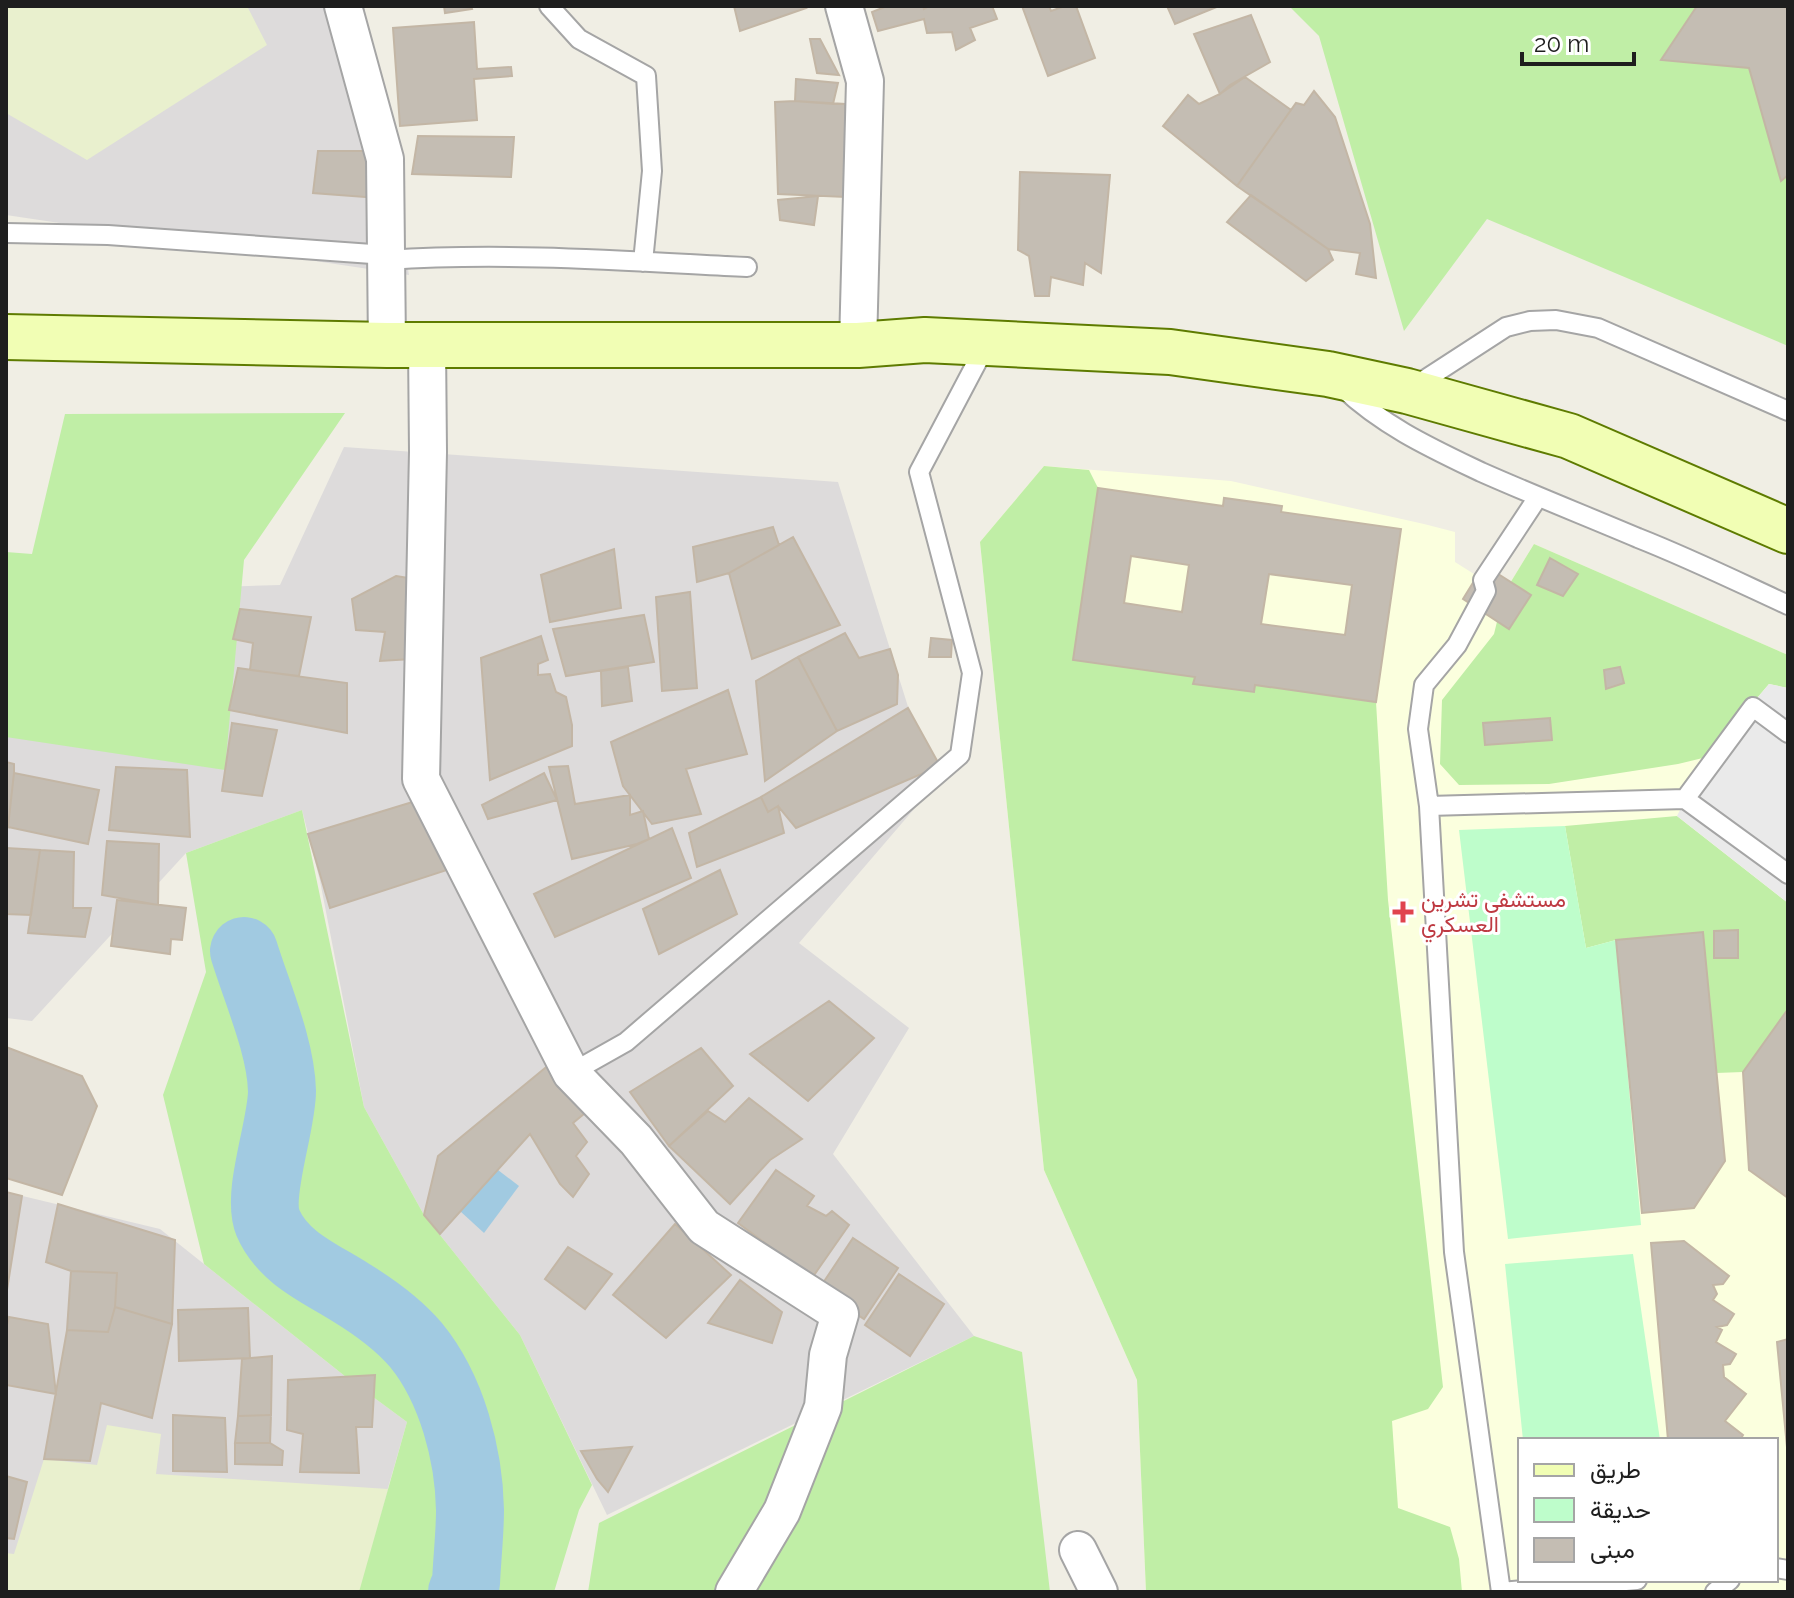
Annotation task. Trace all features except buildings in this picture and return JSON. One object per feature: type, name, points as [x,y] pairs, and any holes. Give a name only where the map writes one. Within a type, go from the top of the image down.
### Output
[{"type":"main road","points":[[6,337],[407,345],[858,345],[925,340],[1170,352],[1328,374],[1407,391],[1569,436],[1788,531]]},
{"type":"street","points":[[343,6],[385,159],[386,257],[407,345],[428,468],[421,779],[571,1073],[636,1140],[704,1227],[840,1314],[828,1355],[823,1407],[782,1511],[734,1592]]},
{"type":"street","points":[[844,6],[865,81],[858,345]]},
{"type":"street","points":[[1078,1550],[1099,1592]]},
{"type":"lane","points":[[549,6],[579,39],[646,76],[652,171],[643,262]]},
{"type":"lane","points":[[6,233],[108,235],[386,257],[444,256],[747,267]]},
{"type":"lane","points":[[1407,391],[1506,327],[1530,321],[1556,320],[1598,328],[1788,411]]},
{"type":"lane","points":[[571,1073],[626,1042],[960,755],[972,673],[919,472],[987,343]]},
{"type":"lane","points":[[1328,374],[1360,404],[1424,445],[1788,605]]},
{"type":"lane","points":[[1538,497],[1483,580],[1486,591],[1457,645],[1424,685],[1418,729],[1429,806],[1454,1252],[1501,1592],[1614,1582]]},
{"type":"lane","points":[[1685,799],[1753,707],[1788,733]]},
{"type":"lane","points":[[1429,806],[1685,799],[1788,874]]},
{"type":"shaded area","points":[[6,6],[364,6],[409,275],[6,215]]},
{"type":"shaded area","points":[[6,6],[247,6],[267,45],[87,160],[6,113]]},
{"type":"shaded area","points":[[344,447],[838,482],[933,787],[799,943],[909,1028],[833,1154],[974,1336],[607,1515],[520,1335],[424,1215],[364,1107],[320,881],[302,810],[186,853],[32,1021],[6,1018],[6,594],[280,585]]},
{"type":"shaded area","name":"مستشفى تشرين العسكري","points":[[1044,466],[1231,481],[1455,532],[1455,562],[1504,593],[1534,544],[1788,655],[1788,1592],[1146,1592],[1137,1380],[1044,1170],[980,542]]},
{"type":"shaded area","points":[[1769,684],[1788,688],[1788,903],[1677,816],[1707,757]]},
{"type":"shaded area","points":[[6,1192],[160,1229],[407,1422],[358,1592],[6,1592]]},
{"type":"shaded area","points":[[107,1425],[161,1434],[156,1474],[388,1489],[360,1592],[6,1592],[6,1553],[14,1554],[44,1459],[97,1465]]},
{"type":"green space","points":[[1289,6],[1697,6],[1661,60],[1749,68],[1781,181],[1788,175],[1788,346],[1487,219],[1404,331],[1319,36]]},
{"type":"green space","points":[[345,413],[244,560],[225,770],[6,737],[6,552],[32,554],[65,414]]},
{"type":"green space","points":[[1044,466],[1089,470],[1098,488],[1074,660],[1195,677],[1194,684],[1253,692],[1255,685],[1376,702],[1388,900],[1443,1387],[1428,1409],[1392,1421],[1398,1508],[1450,1527],[1459,1559],[1462,1592],[1146,1592],[1137,1380],[1044,1170],[980,542]]},
{"type":"green space","points":[[1534,544],[1788,655],[1788,688],[1769,684],[1707,757],[1549,784],[1459,785],[1440,764],[1442,700],[1494,634],[1504,593]]},
{"type":"green space","points":[[302,810],[364,1107],[424,1215],[520,1335],[592,1485],[579,1510],[554,1592],[359,1592],[407,1422],[204,1264],[163,1095],[206,972],[186,853]]},
{"type":"green space","points":[[1677,816],[1788,903],[1788,1009],[1743,1072],[1716,1073],[1703,932],[1616,940],[1586,948],[1565,826]]},
{"type":"green space","points":[[1565,826],[1586,948],[1616,940],[1641,1225],[1508,1239],[1459,830]]},
{"type":"green space","points":[[1633,1254],[1660,1438],[1523,1438],[1505,1264]]},
{"type":"green space","points":[[974,1336],[1022,1352],[1050,1592],[588,1592],[599,1523]]},
{"type":"water","points":[[498,1170],[519,1186],[484,1233],[460,1211]]},
{"type":"waterway","points":[[244,951],[273,1038],[281,1074],[281,1106],[265,1195],[268,1223],[293,1255],[385,1316],[402,1330],[429,1362],[449,1402],[466,1467],[470,1519],[466,1583],[462,1592]]},
{"type":"place","name":"مستشفى تشرين العسكري","points":[[1403,912]]}]
